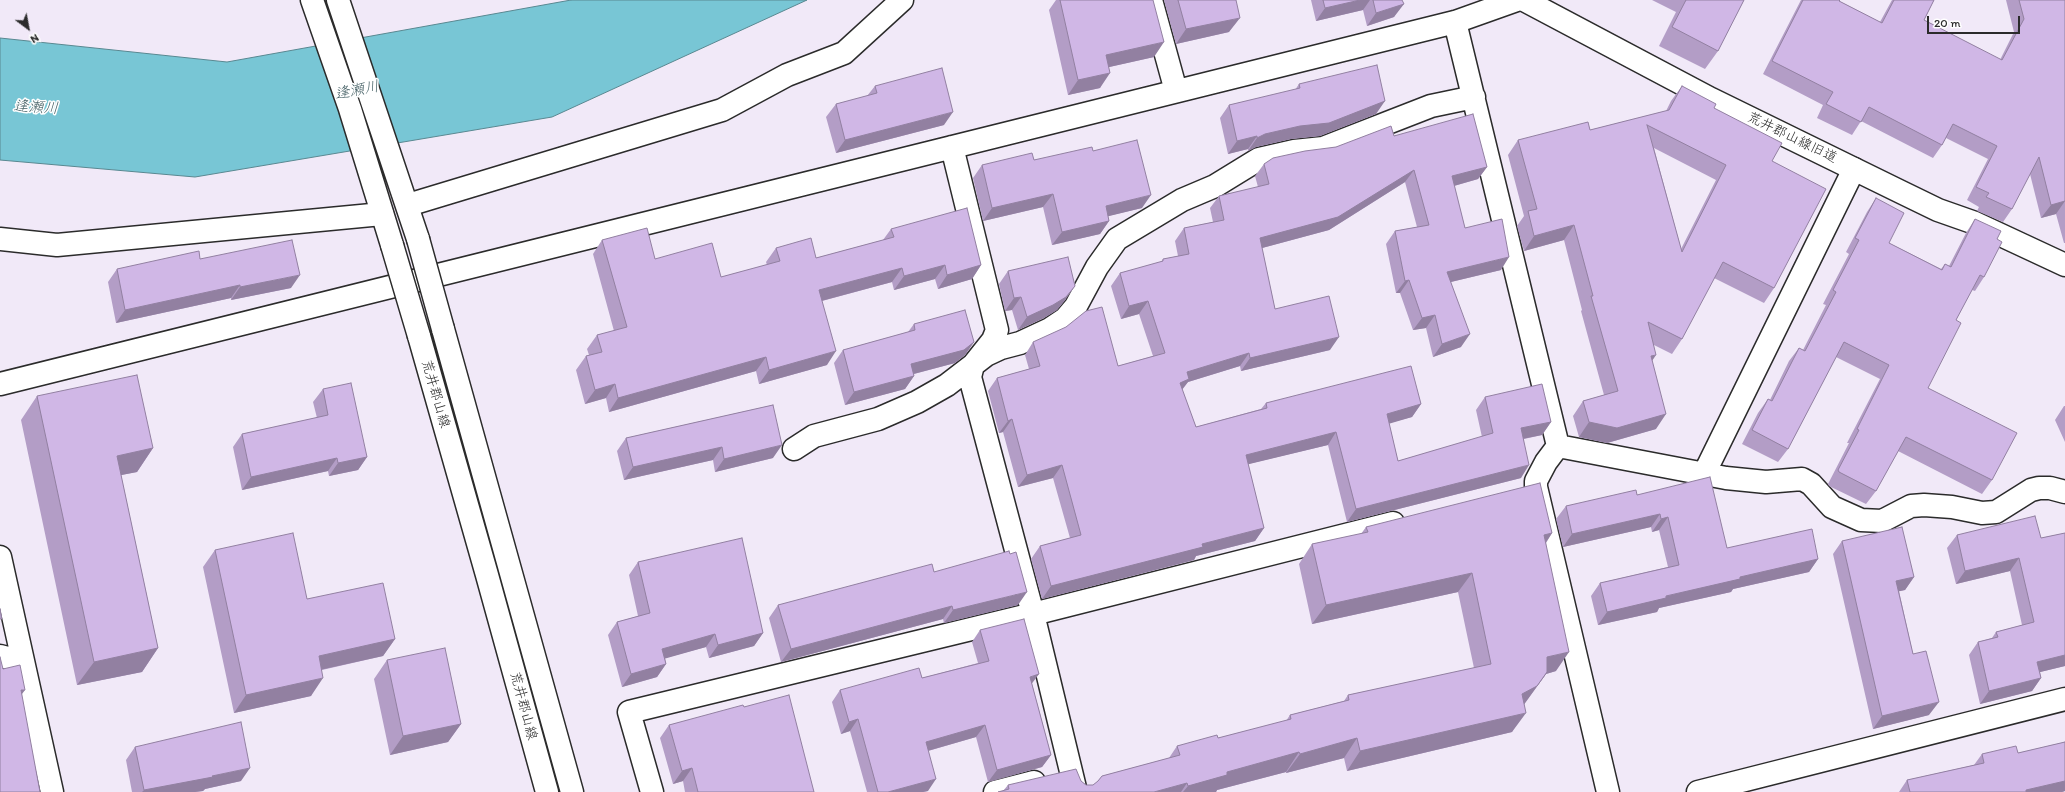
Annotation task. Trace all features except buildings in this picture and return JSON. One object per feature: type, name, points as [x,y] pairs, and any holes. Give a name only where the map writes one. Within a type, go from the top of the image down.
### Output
[{"type":"street","name":"荒井郡山線","points":[[339,0],[418,239],[572,792]]},
{"type":"street","points":[[405,197],[722,110],[786,75],[844,53],[902,0]]},
{"type":"street","points":[[1151,0],[1176,91]]},
{"type":"street","points":[[0,384],[1455,22],[1517,0]]},
{"type":"street","name":"荒井郡山線旧道","points":[[1524,0],[1711,99],[1938,210],[1975,223],[2065,265]]},
{"type":"street","name":"荒井郡山線","points":[[313,4],[350,109],[392,245],[488,575],[547,792]]},
{"type":"street","points":[[1455,22],[1558,446]]},
{"type":"street","points":[[794,449],[814,436],[878,419],[917,402],[947,385],[986,355],[1050,329],[1065,319],[1076,306],[1097,268],[1117,238],[1182,200],[1215,186],[1259,159],[1294,151],[1323,148],[1431,106],[1474,97]]},
{"type":"street","points":[[952,147],[997,330],[993,340],[974,365],[970,377],[1074,782],[995,792]]},
{"type":"street","points":[[1704,474],[1854,168]]},
{"type":"street","points":[[0,239],[57,245],[380,205]]},
{"type":"street","points":[[1558,446],[1704,474],[1766,482],[1802,479],[1811,484],[1832,507],[1861,520],[1882,521],[1911,506],[1924,505],[1952,507],[1982,513],[1996,512],[2031,490],[2038,488],[2050,488],[2065,492]]},
{"type":"street","points":[[1558,446],[1546,462],[1536,481],[1536,486],[1608,792]]},
{"type":"street","points":[[1513,492],[1536,486]]},
{"type":"street","points":[[652,792],[629,712],[1032,614],[1412,518]]},
{"type":"street","points":[[0,557],[52,792]]},
{"type":"street","points":[[0,656],[23,662]]},
{"type":"street","points":[[1698,792],[2065,699]]},
{"type":"water","name":"逢瀬川","points":[[571,0],[807,0],[552,117],[195,177],[0,160],[0,38],[227,62]]}]
